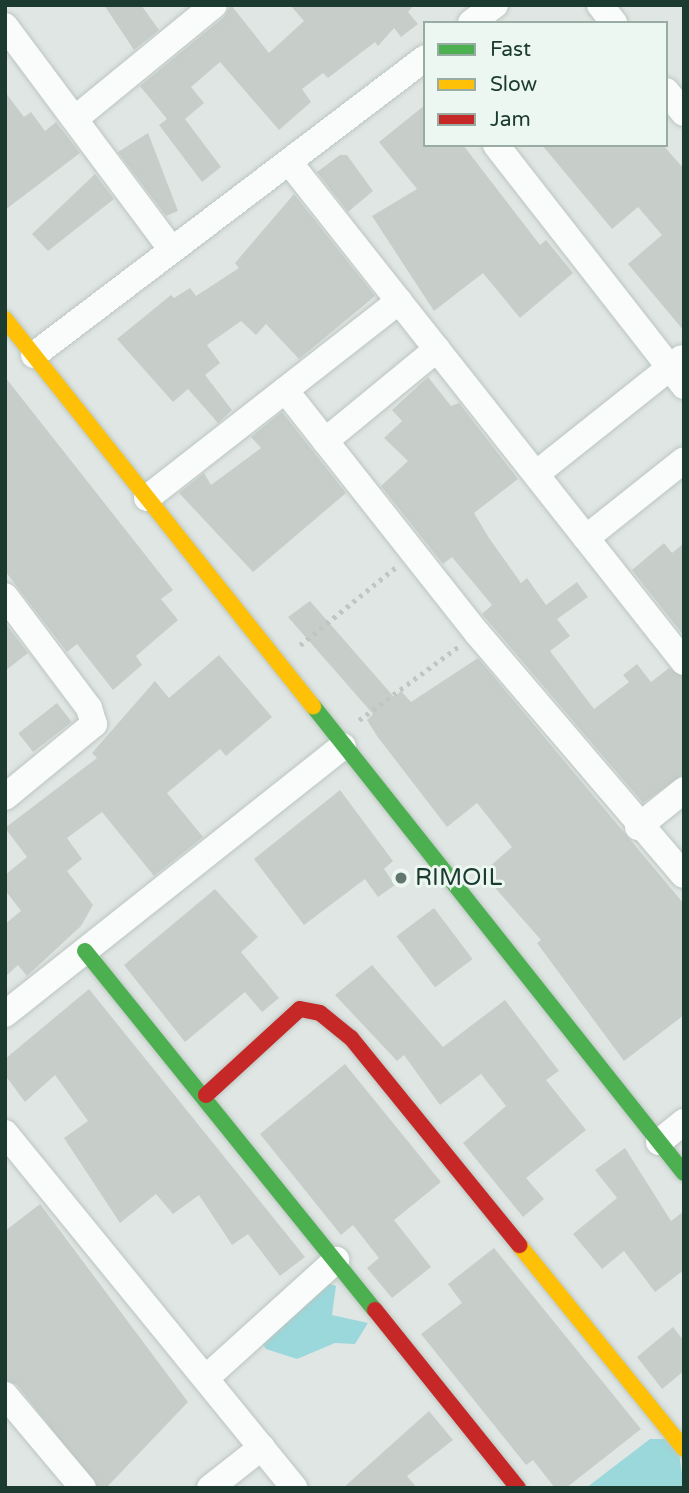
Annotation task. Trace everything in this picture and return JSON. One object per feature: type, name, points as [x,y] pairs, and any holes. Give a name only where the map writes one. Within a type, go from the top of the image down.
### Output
[{"type":"street","points":[[76,118],[214,5]]},
{"type":"street","points":[[474,21],[495,5]]},
{"type":"street","points":[[600,5],[612,21]]},
{"type":"street","points":[[5,26],[172,250]]},
{"type":"street","points":[[34,355],[423,60]]},
{"type":"street","points":[[498,147],[679,370],[536,474]]},
{"type":"street","points":[[289,162],[684,662]]},
{"type":"street","points":[[147,498],[398,301]]},
{"type":"street","points":[[5,319],[684,1173]]},
{"type":"street","points":[[325,441],[437,349]]},
{"type":"street","points":[[285,390],[477,633],[638,827],[684,875]]},
{"type":"street","points":[[586,538],[684,460]]},
{"type":"street","points":[[5,596],[89,708],[94,724],[5,797]]},
{"type":"street","points":[[5,1014],[340,741]]},
{"type":"street","points":[[638,827],[684,790]]},
{"type":"street","points":[[85,951],[206,1095],[518,1488]]},
{"type":"street","points":[[206,1095],[300,1009],[320,1013],[351,1038],[684,1449]]},
{"type":"street","points":[[659,1142],[684,1122]]},
{"type":"street","points":[[5,1133],[295,1488]]},
{"type":"street","points":[[206,1378],[336,1260]]},
{"type":"street","points":[[11,1412],[83,1488]]},
{"type":"street","points":[[210,1488],[262,1447]]},
{"type":"path","points":[[278,663],[414,553]]},
{"type":"path","points":[[340,741],[477,633]]},
{"type":"water","points":[[323,1282],[336,1286],[332,1315],[368,1323],[355,1344],[335,1343],[297,1359],[266,1349],[262,1343]]},
{"type":"water","points":[[650,1439],[677,1439],[684,1488],[586,1488]]},
{"type":"building","points":[[104,5],[141,5],[159,30],[134,50]]},
{"type":"building","points":[[231,5],[269,53],[304,21],[290,5],[414,5],[408,12],[418,24],[401,37],[394,28],[378,46],[375,42],[328,78],[323,73],[302,89],[311,102],[279,130],[220,62],[191,87],[204,103],[185,119],[221,167],[202,182],[159,125],[167,119],[140,86],[224,17]]},
{"type":"building","points":[[5,92],[24,117],[31,112],[45,131],[56,122],[80,153],[5,210]]},
{"type":"building","points":[[423,107],[423,147],[465,147],[540,245],[546,240],[573,273],[520,318],[483,273],[434,311],[372,216],[417,189],[379,142]]},
{"type":"building","points":[[148,133],[178,211],[166,216],[118,152]]},
{"type":"building","points":[[544,147],[665,147],[684,169],[684,331],[628,264],[662,235],[638,207],[612,229]]},
{"type":"building","points":[[340,155],[347,155],[373,191],[348,212],[317,172]]},
{"type":"building","points":[[95,174],[114,199],[48,251],[32,234]]},
{"type":"building","points":[[294,194],[375,296],[299,359],[266,324],[256,335],[241,321],[207,345],[220,363],[205,375],[232,410],[218,423],[188,389],[173,402],[117,339],[171,295],[174,298],[190,288],[196,296],[239,268],[235,263]]},
{"type":"building","points":[[5,377],[173,590],[161,599],[178,620],[136,656],[142,665],[113,690],[77,644],[67,652],[5,571]]},
{"type":"building","points":[[428,377],[451,406],[459,403],[518,479],[474,513],[521,583],[527,578],[546,605],[577,582],[588,597],[557,619],[570,636],[550,651],[594,709],[629,682],[623,675],[637,664],[651,682],[669,668],[684,677],[684,774],[643,803],[482,614],[492,605],[452,557],[443,564],[381,486],[408,461],[384,438],[402,421],[392,410]]},
{"type":"building","points":[[282,412],[346,493],[253,572],[179,493],[204,473],[211,485],[261,448],[251,437]]},
{"type":"building","points":[[664,543],[672,553],[684,543],[684,636],[632,570]]},
{"type":"building","points":[[310,601],[394,697],[401,691],[411,702],[478,658],[684,904],[684,1015],[624,1061],[537,943],[541,940],[482,873],[512,847],[477,803],[447,827],[377,736],[367,720],[373,714],[288,617]]},
{"type":"building","points":[[5,623],[28,653],[5,671]]},
{"type":"building","points":[[219,655],[272,717],[226,756],[220,749],[167,793],[203,837],[154,876],[102,812],[67,838],[82,859],[67,871],[93,905],[81,926],[27,976],[18,965],[5,977],[5,924],[21,911],[5,890],[5,875],[27,857],[5,828],[97,758],[92,753],[155,681],[169,698]]},
{"type":"building","points":[[57,703],[72,722],[33,752],[18,733]]},
{"type":"building","points":[[340,790],[393,861],[384,869],[395,885],[378,897],[365,879],[304,925],[254,859]]},
{"type":"building","points":[[215,889],[258,937],[241,952],[279,998],[262,1012],[245,992],[185,1042],[124,965]]},
{"type":"building","points":[[434,908],[473,959],[435,987],[396,936]]},
{"type":"building","points":[[372,965],[443,1047],[505,1000],[559,1071],[546,1080],[586,1130],[526,1178],[544,1199],[523,1217],[463,1143],[506,1106],[481,1074],[440,1105],[404,1055],[397,1061],[335,995]]},
{"type":"building","points":[[89,989],[305,1257],[280,1276],[248,1234],[232,1245],[199,1195],[173,1214],[156,1194],[120,1223],[64,1138],[88,1121],[55,1075],[25,1102],[5,1075],[5,1059]]},
{"type":"building","points":[[345,1064],[441,1182],[394,1220],[431,1267],[392,1298],[367,1268],[379,1258],[353,1225],[341,1235],[260,1134]]},
{"type":"building","points":[[625,1148],[671,1221],[684,1211],[684,1270],[655,1292],[624,1251],[602,1269],[573,1234],[617,1198],[595,1170]]},
{"type":"building","points":[[40,1204],[188,1402],[106,1488],[98,1488],[17,1385],[5,1380],[5,1231]]},
{"type":"building","points":[[494,1248],[641,1429],[566,1488],[555,1488],[533,1460],[526,1465],[421,1334],[462,1303],[448,1284]]},
{"type":"building","points":[[673,1327],[684,1341],[684,1371],[662,1389],[637,1357]]},
{"type":"building","points":[[429,1411],[453,1440],[407,1476],[417,1488],[343,1488]]},
{"type":"traffic: fast","points":[[313,706],[684,1173]]},
{"type":"traffic: fast","points":[[85,951],[375,1310]]},
{"type":"traffic: slow","points":[[5,319],[313,706]]},
{"type":"traffic: slow","points":[[519,1245],[684,1449]]},
{"type":"traffic: jam","points":[[206,1095],[300,1009],[320,1013],[351,1038],[519,1245]]},
{"type":"traffic: jam","points":[[375,1310],[518,1488]]},
{"type":"place","name":"RIMOIL","points":[[401,878]]}]
